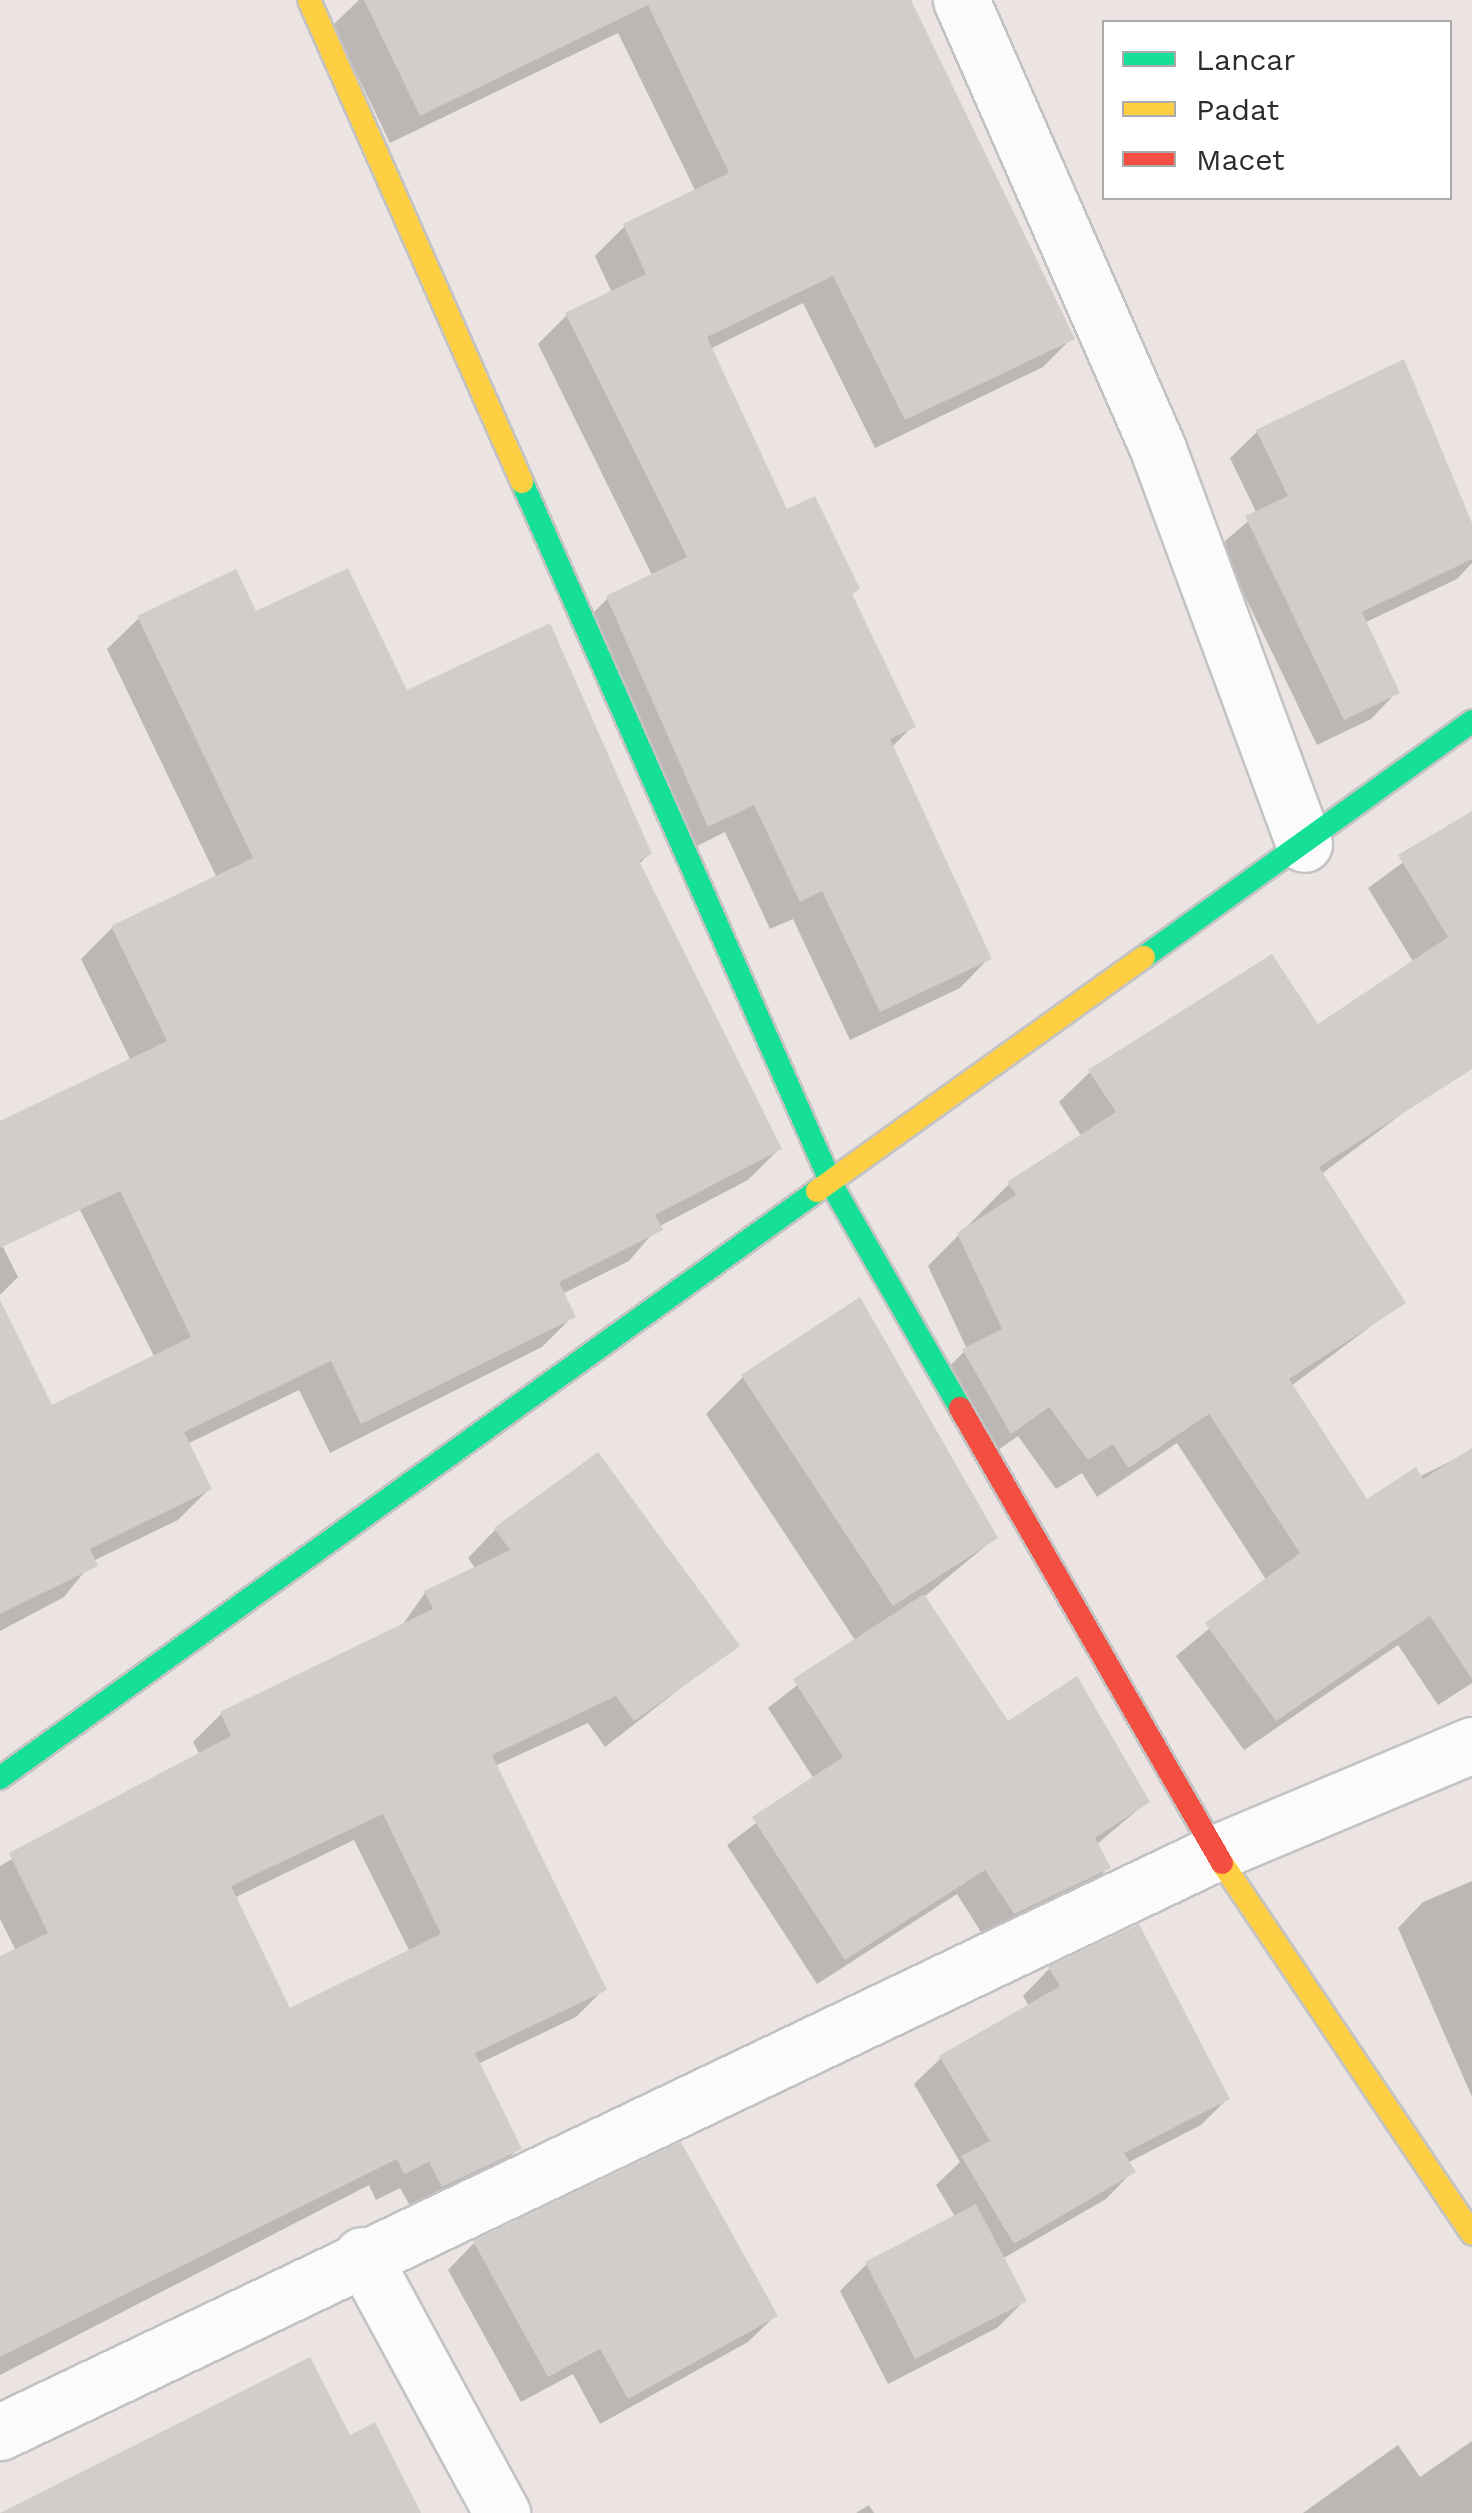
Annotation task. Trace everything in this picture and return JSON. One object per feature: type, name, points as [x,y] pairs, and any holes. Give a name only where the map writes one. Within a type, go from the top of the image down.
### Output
[{"type":"street","points":[[309,0],[834,1188],[1215,1852],[1472,2234]]},
{"type":"street","points":[[961,0],[1158,449],[1304,844]]},
{"type":"street","points":[[0,1778],[834,1188],[1472,721]]},
{"type":"street","points":[[0,2432],[1215,1852],[1472,1745]]},
{"type":"street","points":[[362,2256],[502,2513]]},
{"type":"building","points":[[364,0],[911,0],[1075,339],[905,420],[833,276],[707,337],[787,509],[815,496],[860,589],[852,594],[916,727],[890,739],[992,959],[880,1012],[822,891],[800,902],[754,805],[708,827],[606,596],[687,557],[565,313],[646,274],[623,224],[729,173],[648,5],[420,116]]},
{"type":"building","points":[[1404,359],[1472,523],[1472,559],[1362,612],[1400,693],[1344,720],[1245,516],[1288,496],[1256,430]]},
{"type":"building","points":[[348,568],[407,690],[550,623],[652,854],[639,861],[782,1149],[655,1215],[663,1230],[559,1282],[576,1317],[361,1424],[331,1361],[184,1432],[212,1489],[90,1549],[98,1566],[0,1614],[0,1300],[52,1405],[191,1337],[120,1191],[0,1248],[0,1121],[167,1041],[111,926],[253,858],[137,616],[236,569],[256,611]]},
{"type":"building","points":[[1472,811],[1472,1069],[1319,1167],[1406,1303],[1289,1379],[1367,1499],[1416,1467],[1423,1479],[1472,1448],[1472,1679],[1430,1616],[1276,1721],[1205,1623],[1300,1553],[1209,1414],[1128,1468],[1113,1444],[1088,1460],[1049,1407],[1011,1434],[962,1349],[1002,1329],[957,1233],[1016,1195],[1007,1182],[1116,1112],[1088,1070],[1272,954],[1318,1024],[1448,937],[1398,855]]},
{"type":"building","points":[[860,1297],[998,1538],[893,1606],[741,1375]]},
{"type":"building","points":[[598,1452],[740,1646],[634,1721],[616,1696],[492,1755],[607,1990],[475,2053],[522,2149],[442,2187],[429,2162],[404,2174],[397,2159],[0,2357],[0,1956],[48,1933],[9,1853],[231,1736],[220,1712],[433,1609],[424,1591],[510,1550],[494,1528]],"holes":[[[383,1814],[441,1934],[290,2008],[231,1886]]]},
{"type":"building","points":[[924,1594],[1008,1721],[1077,1676],[1150,1802],[1095,1838],[1111,1868],[1014,1914],[985,1870],[845,1960],[752,1817],[843,1757],[793,1679]]},
{"type":"building","points":[[1139,1924],[1230,2099],[1124,2153],[1136,2172],[1014,2244],[961,2156],[990,2141],[939,2056],[1060,1986],[1048,1967]]},
{"type":"building","points":[[681,2142],[778,2316],[628,2399],[600,2349],[548,2377],[473,2241]]},
{"type":"building","points":[[976,2204],[1027,2301],[915,2359],[865,2262]]},
{"type":"building","points":[[310,2357],[350,2435],[375,2422],[421,2513],[0,2513]]},
{"type":"traffic: fast","points":[[522,482],[833,1187],[960,1408]]},
{"type":"traffic: fast","points":[[1144,957],[1472,721]]},
{"type":"traffic: fast","points":[[0,1778],[817,1191]]},
{"type":"traffic: slow","points":[[309,0],[522,482]]},
{"type":"traffic: slow","points":[[817,1191],[1144,957]]},
{"type":"traffic: slow","points":[[1222,1863],[1472,2234]]},
{"type":"traffic: jam","points":[[960,1408],[1222,1863]]}]
